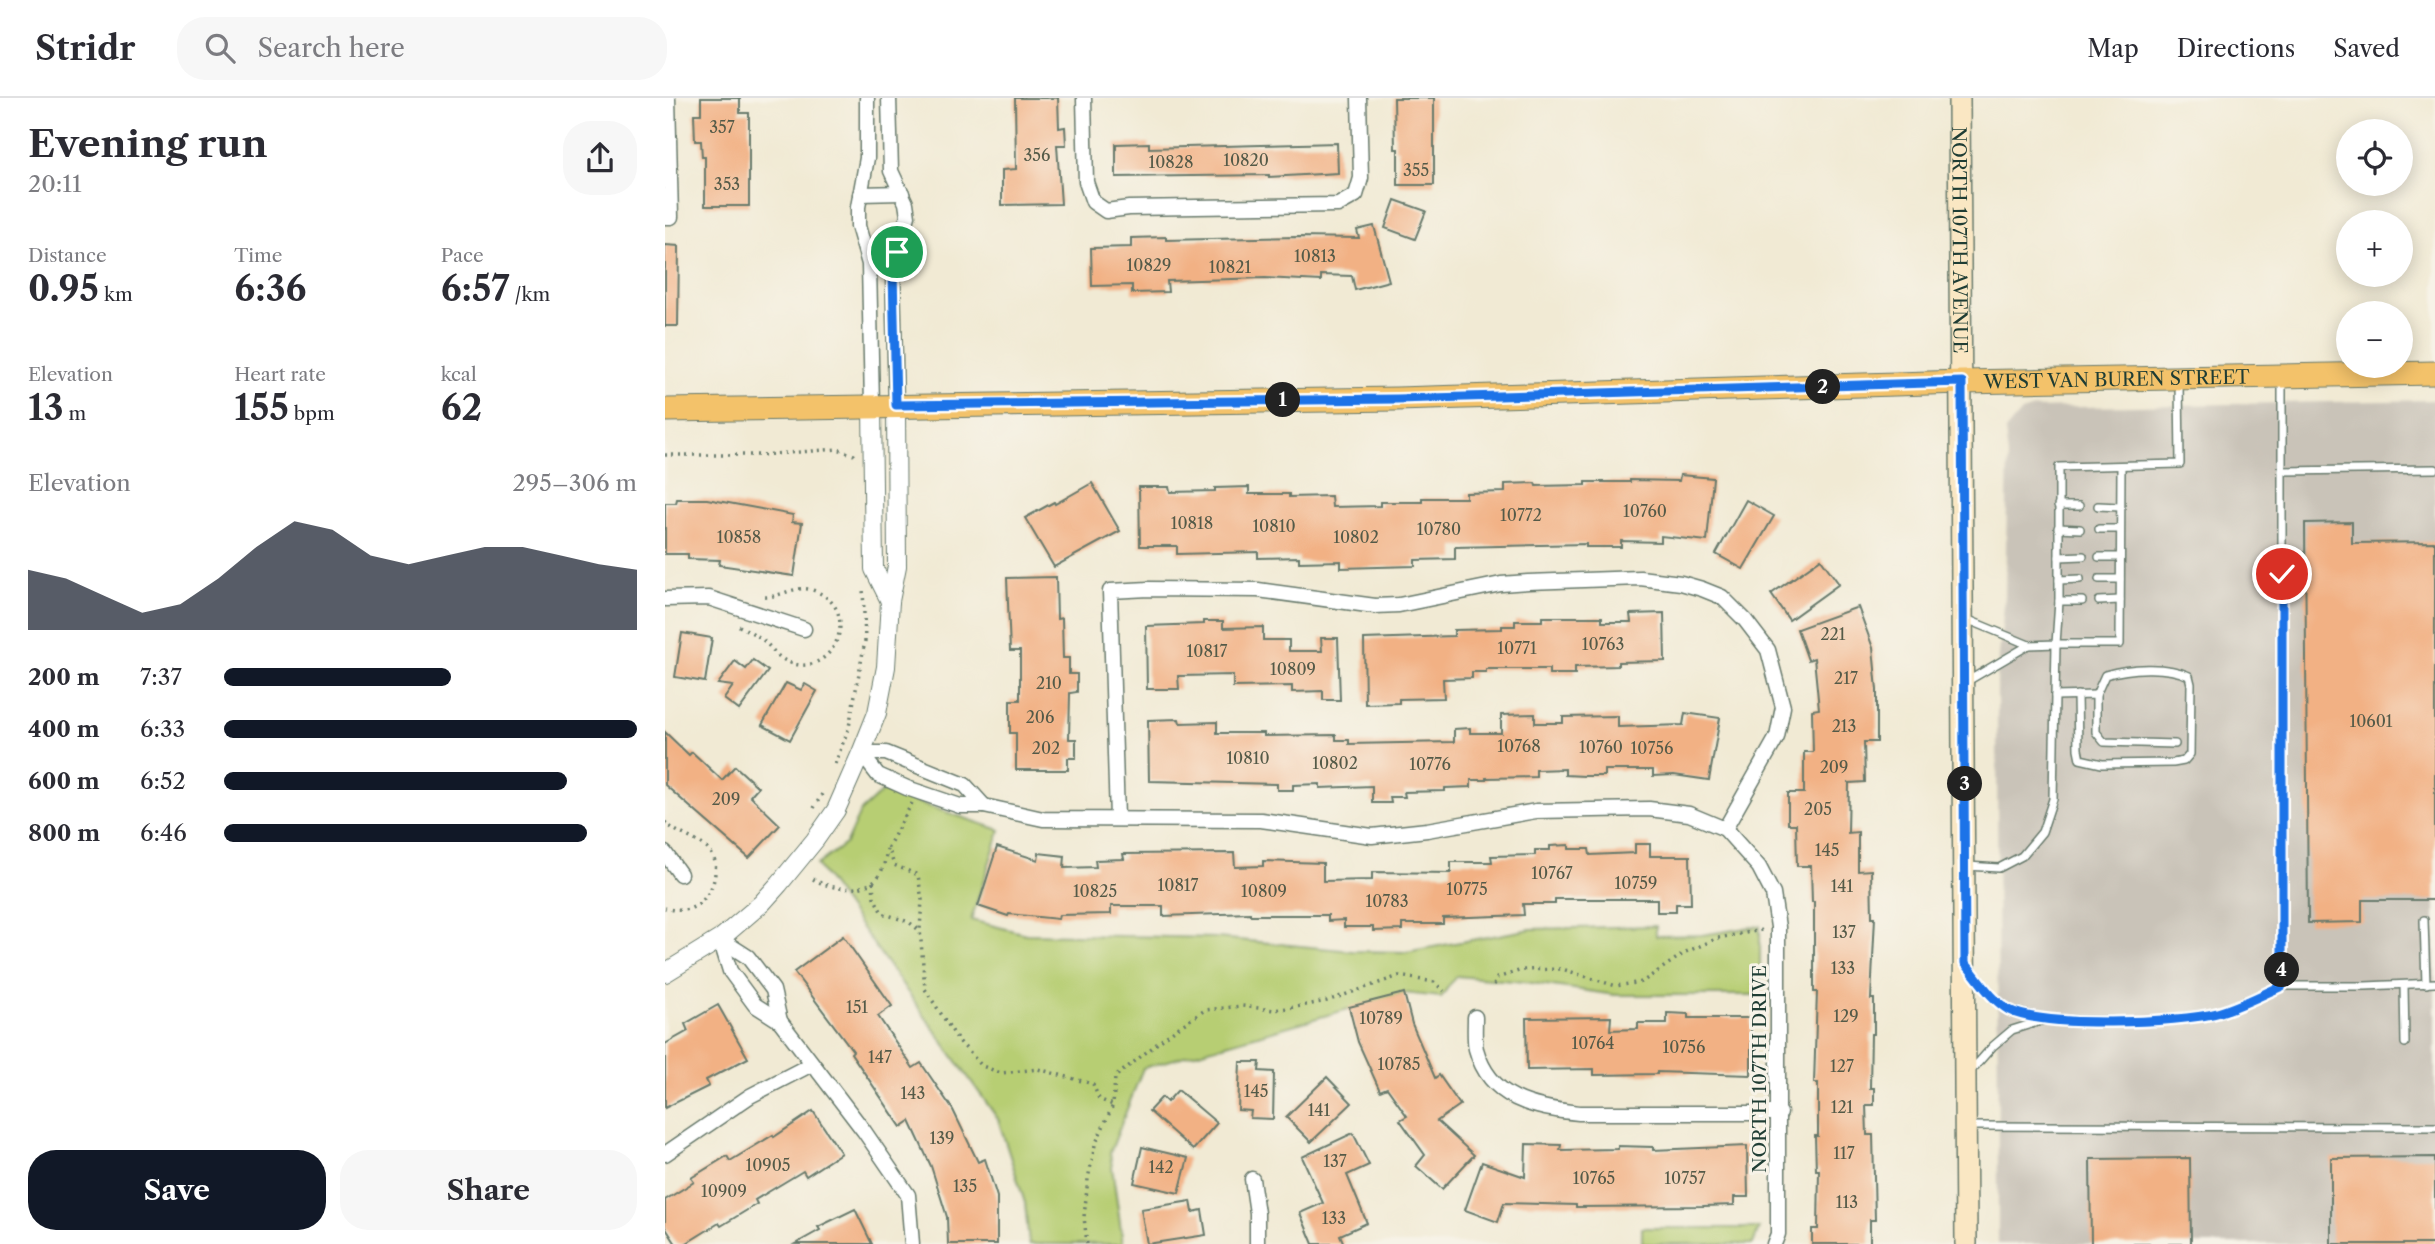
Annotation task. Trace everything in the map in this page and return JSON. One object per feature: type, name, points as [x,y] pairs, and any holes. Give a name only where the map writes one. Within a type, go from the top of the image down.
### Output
[{"type":"main road","name":"NORTH 107TH AVENUE","points":[[1959,98],[1966,1244]]},
{"type":"main road","name":"WEST VAN BUREN STREET","points":[[665,410],[1397,399],[1962,382],[2435,373]]},
{"type":"street","points":[[668,98],[668,217]]},
{"type":"street","points":[[866,98],[867,158],[860,194],[858,226],[869,264],[874,569],[890,601]]},
{"type":"street","points":[[665,973],[720,939],[762,903],[815,840],[836,810],[877,713],[886,667],[890,601],[897,566],[893,272],[908,216],[906,202],[891,171],[889,98]]},
{"type":"street","points":[[1084,98],[1086,183],[1093,202],[1106,211],[1129,208],[1338,205],[1356,195],[1361,178],[1359,98]]},
{"type":"street","points":[[860,194],[902,193]]},
{"type":"street","points":[[862,753],[877,775],[907,788],[960,806],[984,806],[1043,819],[1261,820],[1372,836],[1427,830],[1536,811],[1649,809],[1689,814],[1725,830],[1777,737],[1783,707],[1768,650],[1745,620],[1722,597],[1681,583],[1640,578],[1501,584],[1399,605],[1375,606],[1258,590],[1110,591],[1117,818]]},
{"type":"street","points":[[665,599],[709,598],[804,629]]},
{"type":"street","points":[[862,753],[886,753],[965,785],[984,806]]},
{"type":"street","name":"NORTH 107TH DRIVE","points":[[1725,830],[1759,867],[1773,894],[1778,928],[1780,1113],[1778,1234],[1774,1244]]},
{"type":"street","points":[[665,853],[680,874]]},
{"type":"street","points":[[720,939],[748,957],[772,990],[780,1021]]},
{"type":"street","points":[[720,939],[730,971],[755,1005],[780,1021],[865,1131],[908,1195],[912,1244]]},
{"type":"street","points":[[1475,1017],[1476,1049],[1485,1068],[1498,1086],[1518,1101],[1546,1109],[1579,1113],[1780,1113]]},
{"type":"street","points":[[665,1154],[750,1096],[812,1063]]},
{"type":"street","points":[[1252,1179],[1257,1213],[1257,1244]]},
{"type":"lane","points":[[2282,376],[2282,986]]},
{"type":"lane","points":[[1965,866],[1999,867],[2022,856],[2042,832],[2053,799],[2059,601],[2059,467],[2180,464],[2179,378]]},
{"type":"lane","points":[[1963,618],[2029,645],[2120,644],[2121,466]]},
{"type":"lane","points":[[2282,471],[2435,469]]},
{"type":"lane","points":[[2058,506],[2079,506]]},
{"type":"lane","points":[[2098,506],[2120,507]]},
{"type":"lane","points":[[2058,528],[2080,528]]},
{"type":"lane","points":[[2099,528],[2120,529]]},
{"type":"lane","points":[[2059,557],[2083,556]]},
{"type":"lane","points":[[2099,557],[2120,557]]},
{"type":"lane","points":[[2059,580],[2080,579]]},
{"type":"lane","points":[[2099,579],[2120,579]]},
{"type":"lane","points":[[2099,601],[2120,600]]},
{"type":"lane","points":[[2059,601],[2082,601]]},
{"type":"lane","points":[[1964,683],[2029,645]]},
{"type":"lane","points":[[2077,695],[2080,759],[2102,764],[2173,763],[2184,761],[2190,754],[2189,676],[2171,671],[2120,671],[2105,675],[2096,695],[2097,732],[2105,742],[2175,744]]},
{"type":"lane","points":[[2055,696],[2096,695]]},
{"type":"lane","points":[[2424,920],[2426,984]]},
{"type":"lane","points":[[1965,963],[1993,997],[2010,1010],[2044,1019],[2151,1021],[2217,1013],[2282,986],[2435,983]]},
{"type":"lane","points":[[2404,985],[2405,1042]]},
{"type":"lane","points":[[1966,1077],[1993,1046],[2012,1030],[2044,1019]]},
{"type":"lane","points":[[1966,1126],[2435,1127]]},
{"type":"path","points":[[665,455],[761,455],[838,449],[854,455],[859,465]]},
{"type":"path","points":[[834,766],[849,727],[865,641],[863,587]]},
{"type":"path","points":[[811,813],[825,790]]},
{"type":"path","points":[[913,800],[888,847],[884,867],[873,883],[874,897],[882,913],[909,922],[921,932]]},
{"type":"path","points":[[888,847],[894,865],[918,875],[922,901],[925,989],[958,1040],[982,1066],[1001,1073],[1038,1069],[1067,1076],[1093,1084],[1099,1099],[1113,1105]]},
{"type":"path","points":[[813,879],[832,887],[856,887],[873,883]]},
{"type":"path","points":[[1494,985],[1497,978],[1522,970],[1562,969],[1616,986],[1642,982],[1686,952],[1718,938],[1762,930]]},
{"type":"path","points":[[1087,1244],[1084,1217],[1088,1179],[1095,1145],[1113,1105],[1115,1077],[1173,1031],[1205,1010],[1242,1006],[1274,1010],[1301,1006],[1327,1001],[1399,976],[1434,982],[1444,991]]},
{"type":"shaded area","points":[[2435,400],[2435,1244],[1998,1244],[1997,675],[2005,596],[2008,456],[2005,431],[2021,412],[2034,408]]},
{"type":"green space","points":[[883,791],[1000,830],[971,920],[1026,934],[1217,938],[1352,951],[1406,952],[1531,929],[1656,926],[1656,936],[1702,935],[1760,926],[1760,995],[1615,995],[1525,982],[1456,976],[1441,997],[1404,993],[1143,1068],[1110,1153],[1123,1244],[1029,1244],[1025,1203],[998,1119],[817,865],[846,843],[860,812]]},
{"type":"green space","points":[[1642,1228],[1759,1228],[1753,1244],[1642,1244]]},
{"type":"building","points":[[701,98],[740,98],[740,113],[749,113],[749,206],[705,206],[705,157],[702,157],[701,141],[695,141],[694,114],[701,114]]},
{"type":"building","points":[[1015,98],[1058,98],[1059,128],[1065,127],[1066,145],[1057,145],[1061,204],[1002,205],[1002,170],[1016,169]]},
{"type":"building","points":[[1394,98],[1434,98],[1434,185],[1398,185]]},
{"type":"building","points":[[1149,143],[1149,148],[1337,143],[1338,173],[1269,177],[1116,177],[1116,144]]},
{"type":"building","points":[[1395,200],[1426,211],[1415,239],[1385,228]]},
{"type":"building","points":[[1374,226],[1389,281],[1355,290],[1352,276],[1321,275],[1321,281],[1265,278],[1167,281],[1168,292],[1132,293],[1132,285],[1092,286],[1091,248],[1131,247],[1131,238],[1359,238],[1357,230]]},
{"type":"building","points":[[665,245],[679,246],[678,326],[665,326]]},
{"type":"building","points":[[1680,475],[1713,478],[1707,541],[1661,536],[1661,542],[1621,541],[1621,547],[1586,547],[1586,544],[1455,547],[1455,559],[1415,560],[1415,566],[1341,568],[1341,561],[1299,562],[1299,557],[1258,558],[1258,552],[1177,554],[1177,546],[1140,546],[1139,487],[1169,487],[1170,492],[1249,487],[1249,494],[1331,496],[1332,507],[1380,506],[1380,502],[1422,502],[1422,498],[1466,498],[1466,493],[1505,492],[1505,484],[1535,483],[1536,486],[1586,485],[1586,482],[1630,480],[1679,481]]},
{"type":"building","points":[[1092,483],[1120,531],[1054,567],[1025,518]]},
{"type":"building","points":[[677,499],[707,499],[793,515],[792,522],[802,523],[794,576],[719,565],[720,560],[688,559],[688,554],[665,554],[665,503],[676,503]]},
{"type":"building","points":[[1746,500],[1774,516],[1743,569],[1716,554]]},
{"type":"building","points":[[2352,522],[2352,543],[2435,542],[2435,900],[2362,900],[2362,922],[2308,923],[2305,523]]},
{"type":"building","points":[[1821,559],[1839,584],[1789,620],[1771,594]]},
{"type":"building","points":[[1056,577],[1057,619],[1062,618],[1063,658],[1069,658],[1069,674],[1077,674],[1077,692],[1070,693],[1069,739],[1076,739],[1076,758],[1068,758],[1068,770],[1016,770],[1016,733],[1010,733],[1010,700],[1020,700],[1020,651],[1010,651],[1007,578]]},
{"type":"building","points":[[1858,607],[1873,648],[1877,690],[1877,742],[1864,742],[1865,782],[1849,783],[1848,833],[1858,832],[1858,871],[1871,870],[1872,917],[1875,917],[1871,999],[1874,999],[1874,1034],[1871,1034],[1870,1088],[1874,1088],[1874,1105],[1866,1105],[1867,1135],[1873,1135],[1875,1220],[1870,1220],[1870,1244],[1812,1244],[1812,1229],[1818,1229],[1819,1170],[1816,1170],[1815,1136],[1818,1136],[1818,1083],[1814,1083],[1817,992],[1814,992],[1814,902],[1811,866],[1797,866],[1796,824],[1788,824],[1788,793],[1804,793],[1804,752],[1813,752],[1812,710],[1819,709],[1814,658],[1808,660],[1797,629]]},
{"type":"building","points":[[1664,613],[1665,661],[1618,662],[1618,666],[1575,667],[1575,674],[1549,674],[1549,669],[1486,669],[1486,672],[1472,672],[1472,678],[1443,679],[1444,698],[1399,699],[1399,703],[1365,704],[1364,639],[1454,636],[1454,630],[1502,629],[1502,626],[1515,626],[1515,621],[1542,621],[1542,617],[1602,617],[1602,622],[1631,622],[1630,614]]},
{"type":"building","points":[[1204,621],[1223,621],[1223,628],[1263,627],[1263,640],[1289,640],[1289,651],[1322,651],[1321,638],[1338,638],[1340,700],[1323,700],[1323,691],[1292,692],[1292,686],[1233,687],[1233,675],[1178,676],[1179,689],[1147,689],[1146,626],[1204,624]]},
{"type":"building","points":[[682,633],[712,638],[705,682],[675,677]]},
{"type":"building","points":[[753,660],[768,671],[739,710],[724,699],[733,686],[718,684],[735,661],[746,669]]},
{"type":"building","points":[[786,683],[801,690],[805,684],[817,691],[790,740],[762,725]]},
{"type":"building","points":[[1685,713],[1720,718],[1709,780],[1674,775],[1653,776],[1653,770],[1604,770],[1604,776],[1585,776],[1565,775],[1565,769],[1536,770],[1536,777],[1486,778],[1471,780],[1471,787],[1404,792],[1405,797],[1390,797],[1391,803],[1372,803],[1372,786],[1320,788],[1320,784],[1293,785],[1293,790],[1277,790],[1277,784],[1149,781],[1148,720],[1217,722],[1217,733],[1264,733],[1264,736],[1336,735],[1336,740],[1349,740],[1349,744],[1454,742],[1454,729],[1470,728],[1470,733],[1501,733],[1501,715],[1535,714],[1535,723],[1563,723],[1563,717],[1618,716],[1618,727],[1683,725]]},
{"type":"building","points":[[665,732],[689,755],[692,752],[722,780],[735,766],[758,787],[750,796],[780,825],[749,858],[665,785]]},
{"type":"building","points":[[1635,844],[1650,844],[1650,856],[1690,856],[1691,904],[1676,904],[1676,912],[1657,912],[1657,899],[1555,899],[1555,904],[1523,904],[1524,915],[1443,918],[1443,924],[1402,924],[1402,930],[1373,931],[1373,927],[1344,927],[1344,920],[1328,921],[1328,915],[1250,913],[1163,916],[1163,906],[1111,906],[1111,914],[1059,915],[1058,919],[1008,916],[978,906],[997,847],[1038,860],[1039,853],[1065,856],[1064,868],[1096,867],[1095,860],[1124,859],[1123,854],[1234,853],[1235,867],[1263,866],[1263,861],[1323,863],[1323,881],[1372,880],[1372,872],[1451,873],[1451,862],[1492,862],[1491,856],[1535,855],[1535,850],[1550,850],[1550,846],[1569,845],[1569,849],[1589,849],[1590,855],[1635,853]]},
{"type":"building","points":[[843,936],[892,1006],[878,1016],[913,1068],[921,1063],[953,1110],[978,1162],[985,1159],[997,1197],[997,1244],[948,1244],[947,1217],[931,1166],[910,1121],[901,1127],[851,1053],[853,1051],[794,972]]},
{"type":"building","points":[[1404,993],[1412,1024],[1435,1078],[1439,1075],[1460,1105],[1437,1121],[1474,1155],[1442,1189],[1416,1166],[1425,1155],[1400,1120],[1407,1116],[1387,1088],[1380,1091],[1358,1042],[1349,1007]]},
{"type":"building","points":[[718,1005],[748,1058],[706,1080],[709,1086],[665,1108],[665,1044],[688,1031],[685,1024]]},
{"type":"building","points":[[1667,1013],[1688,1014],[1688,1018],[1751,1018],[1751,1075],[1657,1072],[1594,1075],[1594,1069],[1527,1070],[1526,1018],[1611,1017],[1610,1030],[1638,1029],[1638,1023],[1667,1023]]},
{"type":"building","points":[[1240,1062],[1260,1062],[1259,1071],[1274,1072],[1273,1119],[1250,1118],[1251,1111],[1238,1110]]},
{"type":"building","points":[[1327,1077],[1352,1103],[1311,1142],[1286,1117]]},
{"type":"building","points":[[1178,1090],[1217,1123],[1193,1150],[1149,1111],[1162,1097],[1167,1102]]},
{"type":"building","points":[[813,1111],[841,1153],[806,1176],[803,1171],[755,1200],[757,1204],[721,1226],[719,1223],[685,1244],[676,1244],[665,1227],[665,1200],[694,1182],[691,1178],[727,1156],[730,1161],[773,1135],[774,1137]]},
{"type":"building","points":[[1353,1133],[1369,1165],[1347,1175],[1367,1223],[1340,1235],[1344,1244],[1313,1244],[1300,1213],[1323,1203],[1302,1157]]},
{"type":"building","points":[[1526,1144],[1561,1145],[1560,1150],[1618,1149],[1618,1146],[1653,1147],[1653,1150],[1747,1146],[1748,1197],[1734,1197],[1734,1205],[1703,1206],[1576,1207],[1504,1203],[1498,1222],[1465,1210],[1482,1162],[1525,1177]]},
{"type":"building","points":[[1142,1147],[1188,1158],[1179,1193],[1134,1183]]},
{"type":"building","points":[[2435,1157],[2435,1244],[2331,1244],[2331,1158]]},
{"type":"building","points":[[2190,1158],[2191,1244],[2091,1244],[2090,1159]]},
{"type":"building","points":[[1191,1201],[1193,1212],[1202,1210],[1206,1235],[1147,1244],[1141,1209]]},
{"type":"building","points":[[855,1209],[872,1244],[795,1244],[820,1230],[818,1227]]},
{"type":"route","points":[[897,252],[893,272],[896,405],[1397,399],[1962,382],[1965,963],[1993,997],[2010,1010],[2044,1019],[2151,1021],[2217,1013],[2282,986],[2282,574]]}]
